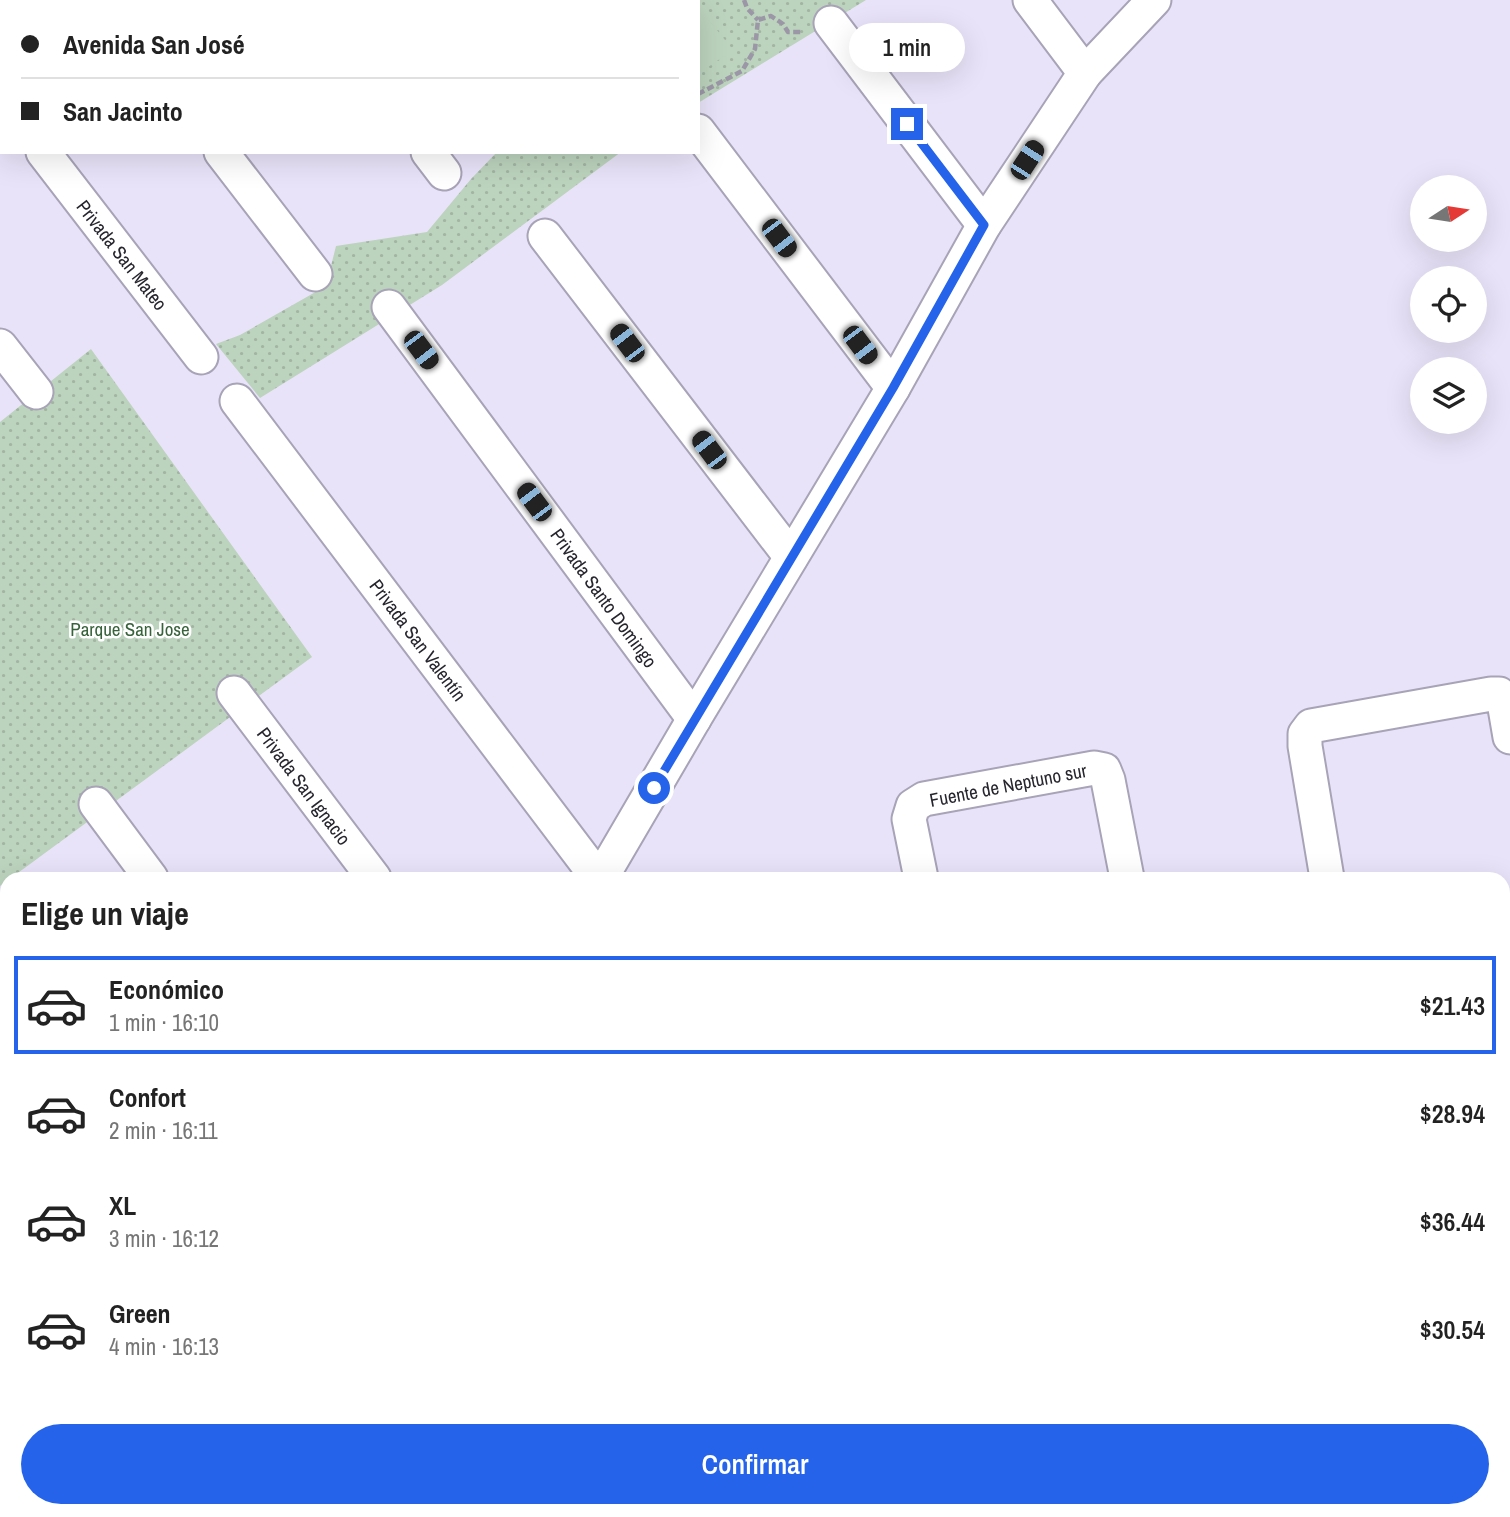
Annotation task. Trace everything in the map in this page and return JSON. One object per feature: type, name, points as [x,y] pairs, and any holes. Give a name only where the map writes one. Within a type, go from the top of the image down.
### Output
[{"type":"street","points":[[1030,0],[1085,73]]},
{"type":"street","points":[[604,872],[893,388],[984,225],[1085,73],[1154,0]]},
{"type":"street","points":[[822,27],[984,225]]},
{"type":"street","points":[[700,134],[893,388]]},
{"type":"street","name":"Privada San Mateo","points":[[45,154],[201,357]]},
{"type":"street","points":[[223,154],[314,274]]},
{"type":"street","points":[[545,236],[791,557]]},
{"type":"street","name":"Privada Santo Domingo","points":[[389,307],[694,719]]},
{"type":"street","points":[[0,346],[36,393]]},
{"type":"street","name":"Privada San Valentín","points":[[237,401],[595,872]]},
{"type":"street","name":"Privada San Ignacio","points":[[234,693],[369,872]]},
{"type":"street","points":[[1326,872],[1306,746],[1305,734],[1311,726],[1499,694],[1504,702],[1510,737]]},
{"type":"street","name":"Fuente de Neptuno sur","points":[[920,872],[909,819],[913,806],[924,799],[1094,768],[1104,771],[1108,780],[1126,872]]},
{"type":"street","points":[[96,804],[147,872]]},
{"type":"path","points":[[700,93],[742,71],[755,49],[758,20],[747,8],[744,0]]},
{"type":"path","points":[[758,20],[771,16],[783,23],[788,32],[822,27]]},
{"type":"green space","points":[[700,0],[866,0],[700,102]]},
{"type":"green space","points":[[700,9],[733,50],[700,73]]},
{"type":"green space","points":[[495,154],[618,154],[442,285],[260,398],[216,344],[240,335],[326,286],[336,246],[427,232]]},
{"type":"green space","name":"Parque San Jose","points":[[91,349],[312,657],[19,872],[0,872],[0,422]]},
{"type":"route","points":[[654,788],[893,388],[984,225],[907,124]]}]
